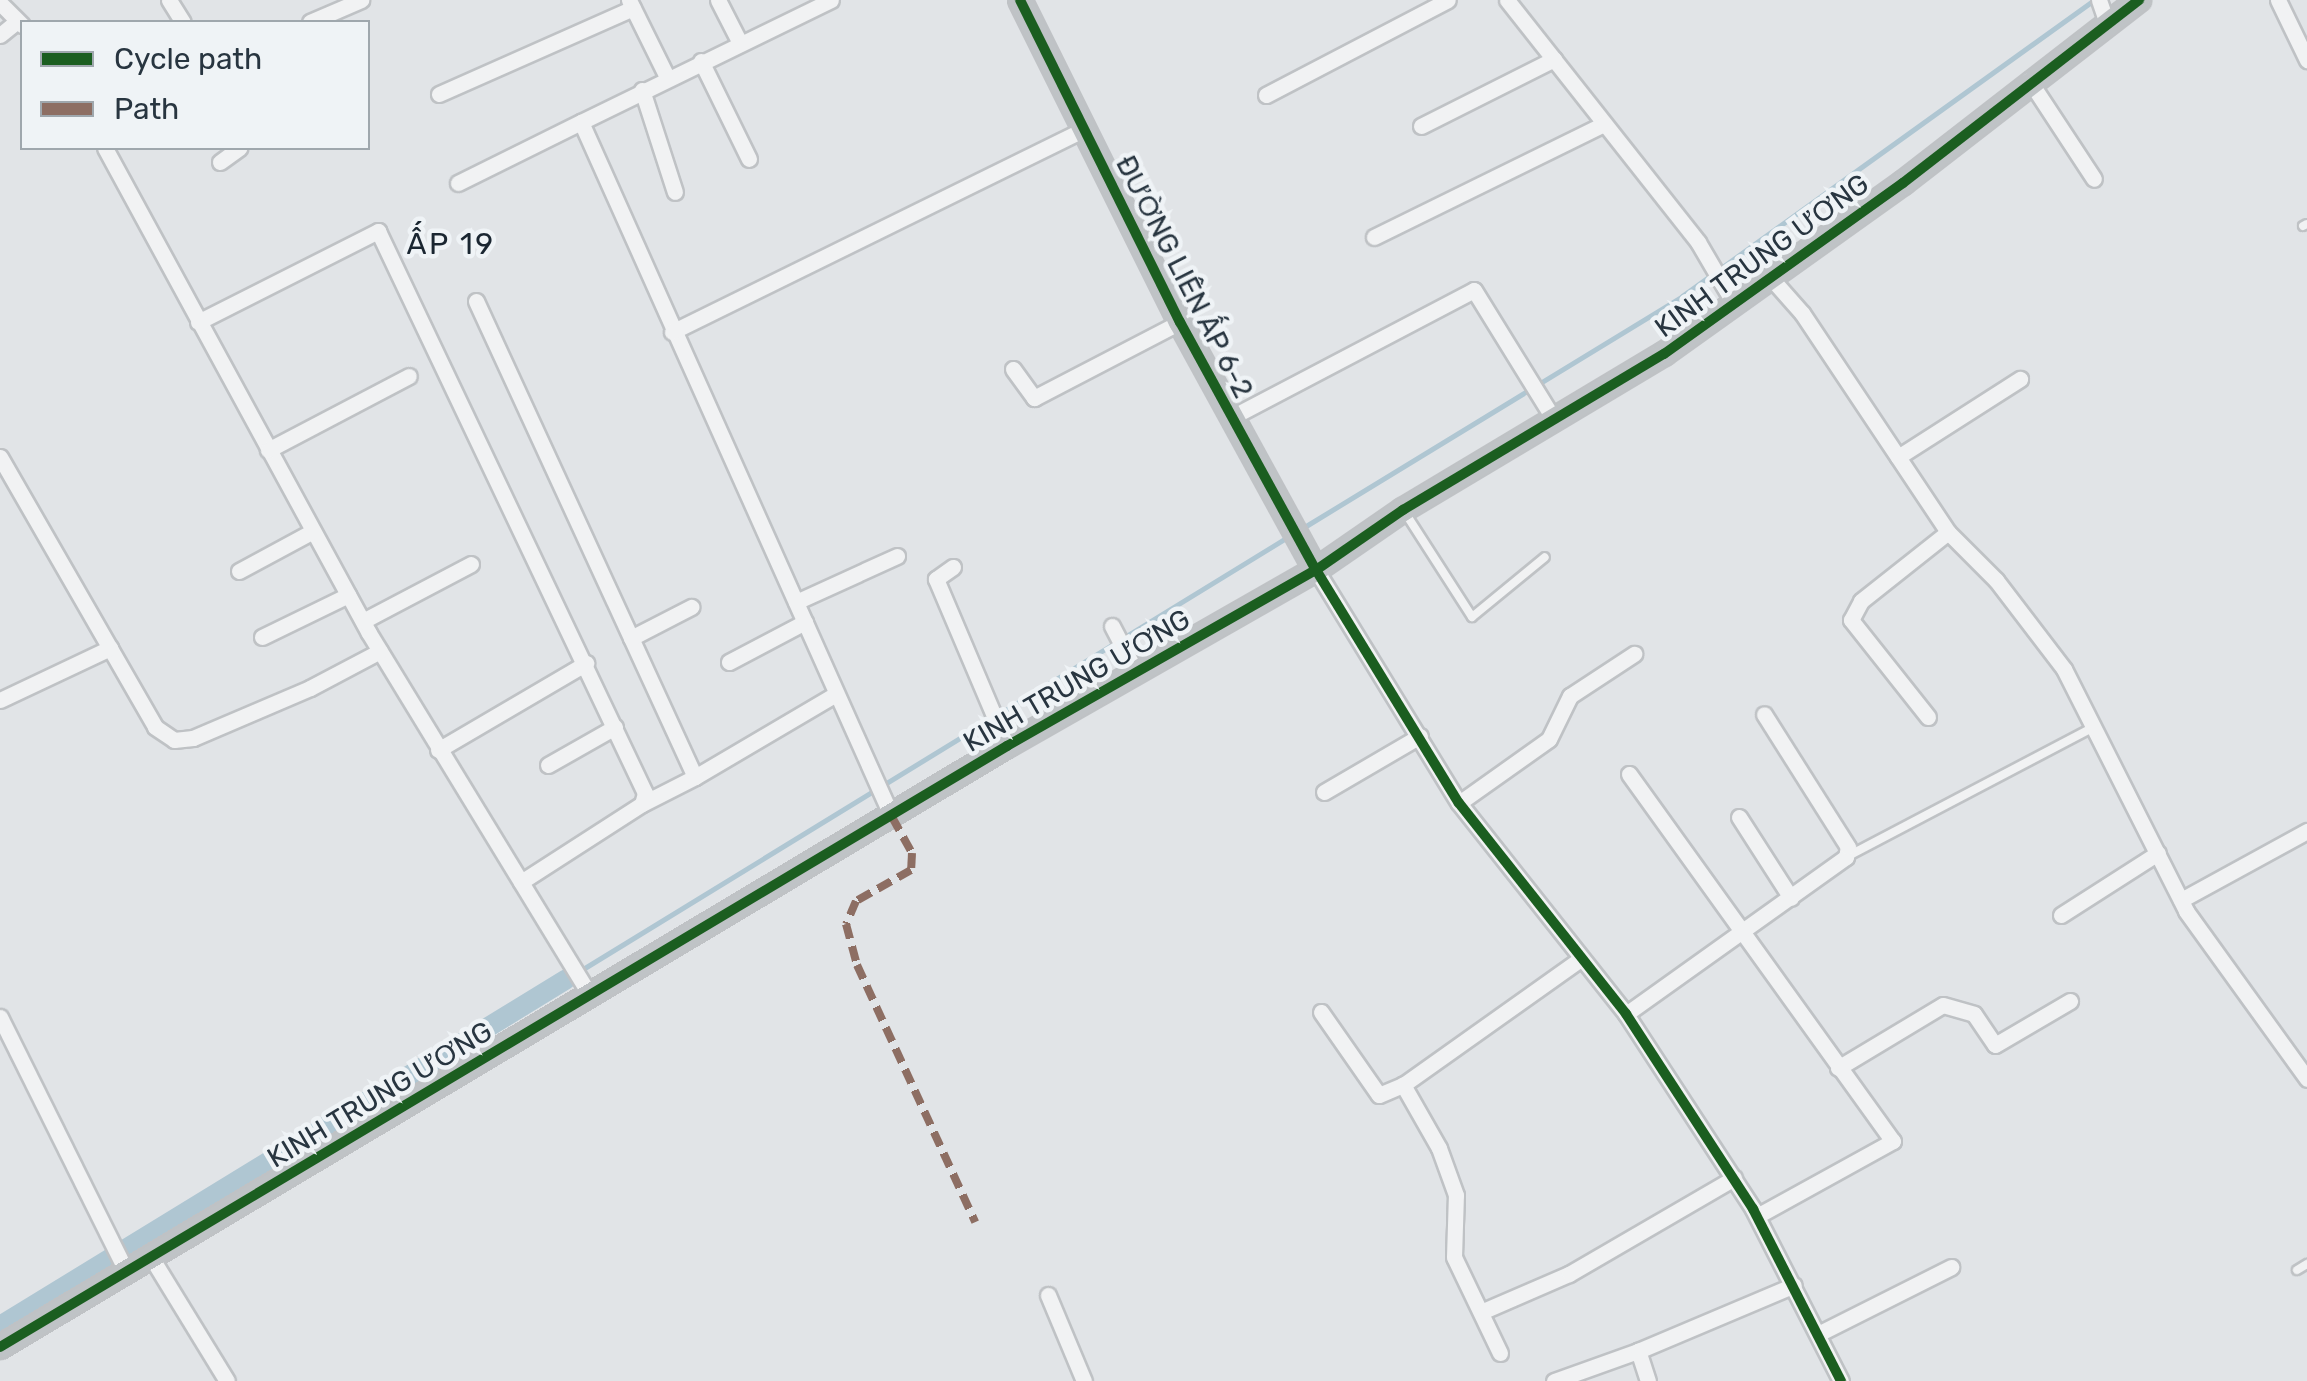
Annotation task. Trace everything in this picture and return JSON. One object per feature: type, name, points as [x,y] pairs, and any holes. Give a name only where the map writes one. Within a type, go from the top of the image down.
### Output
[{"type":"street","points":[[315,20],[361,0]]},
{"type":"street","points":[[718,0],[740,42]]},
{"type":"street","points":[[458,184],[667,76],[831,0]]},
{"type":"street","name":"ĐƯỜNG LIÊN ẤP 6-2","points":[[1020,0],[1180,322],[1312,562]]},
{"type":"street","points":[[1266,95],[1448,0]]},
{"type":"street","points":[[1507,0],[1698,242],[1730,293]]},
{"type":"street","name":"KINH TRUNG ƯƠNG","points":[[0,1347],[123,1260],[152,1257],[587,988],[890,810],[1005,737],[1136,672],[1312,562],[1664,354],[1730,293],[1771,278],[2029,80],[2102,9],[2138,0]]},
{"type":"street","points":[[2278,0],[2307,60]]},
{"type":"street","points":[[0,3],[20,23],[0,35]]},
{"type":"street","points":[[439,94],[631,4],[667,76]]},
{"type":"street","points":[[1420,126],[1554,59]]},
{"type":"street","points":[[701,61],[749,159]]},
{"type":"street","points":[[2029,80],[2094,179]]},
{"type":"street","points":[[642,90],[676,192]]},
{"type":"street","points":[[581,122],[870,774],[890,810]]},
{"type":"street","points":[[1374,237],[1604,124]]},
{"type":"street","points":[[672,332],[1083,130]]},
{"type":"street","points":[[105,150],[362,621],[587,988]]},
{"type":"street","points":[[220,162],[236,150]]},
{"type":"street","points":[[198,322],[378,231],[586,663],[645,793],[642,804]]},
{"type":"street","points":[[1771,278],[1802,312],[1948,532],[1996,580],[2064,669],[2181,900],[2307,1080]]},
{"type":"street","points":[[1232,417],[1465,291],[1474,290],[1555,420]]},
{"type":"street","points":[[476,301],[694,777]]},
{"type":"street","points":[[1013,369],[1034,398],[1180,322]]},
{"type":"street","points":[[268,450],[409,376]]},
{"type":"street","points":[[1898,457],[2020,379]]},
{"type":"street","points":[[0,458],[155,727],[174,740],[194,738],[310,688],[380,651]]},
{"type":"street","points":[[239,571],[313,531]]},
{"type":"street","points":[[1928,717],[1852,620],[1860,601],[1948,532]]},
{"type":"street","points":[[796,602],[897,556]]},
{"type":"street","points":[[1312,562],[1458,803],[1626,1014],[1734,1178],[1820,1333],[1840,1381]]},
{"type":"street","points":[[362,621],[471,564]]},
{"type":"street","points":[[953,567],[936,579],[1005,737]]},
{"type":"street","points":[[262,637],[348,596]]},
{"type":"street","points":[[631,638],[692,607]]},
{"type":"street","points":[[729,662],[805,622]]},
{"type":"street","points":[[1112,626],[1136,672]]},
{"type":"street","points":[[0,700],[110,648]]},
{"type":"street","points":[[1458,803],[1548,740],[1570,696],[1634,654]]},
{"type":"street","points":[[438,750],[586,663]]},
{"type":"street","points":[[521,882],[642,804],[836,694]]},
{"type":"street","points":[[1626,1014],[1846,857],[1848,847],[1764,714]]},
{"type":"street","points":[[548,764],[615,727]]},
{"type":"street","points":[[1324,792],[1420,736]]},
{"type":"street","points":[[1629,774],[1739,936],[1893,1142],[1757,1216]]},
{"type":"street","points":[[1739,817],[1791,898]]},
{"type":"street","points":[[2181,900],[2307,831]]},
{"type":"street","points":[[2061,915],[2158,853]]},
{"type":"street","points":[[1321,1012],[1379,1095],[1403,1085],[1580,958]]},
{"type":"street","points":[[1838,1068],[1943,1005],[1974,1014],[1998,1045],[2070,1001]]},
{"type":"street","points":[[0,1017],[123,1260]]},
{"type":"street","points":[[1403,1085],[1439,1148],[1456,1196],[1451,1244],[1500,1353]]},
{"type":"street","points":[[1481,1312],[1569,1274],[1734,1178]]},
{"type":"street","points":[[152,1257],[226,1381]]},
{"type":"street","points":[[1820,1333],[1951,1267]]},
{"type":"street","points":[[1554,1381],[1638,1351],[1794,1286]]},
{"type":"street","points":[[1048,1296],[1084,1381]]},
{"type":"street","points":[[1638,1351],[1648,1381]]},
{"type":"lane","points":[[1404,510],[1472,616],[1545,557]]},
{"type":"lane","points":[[1846,857],[2095,726]]},
{"type":"lane","points":[[2298,1270],[2307,1264]]},
{"type":"waterway","points":[[1301,529],[1682,296],[2094,0]]},
{"type":"waterway","points":[[565,980],[1291,535]]},
{"type":"waterway","points":[[0,1326],[565,980]]},
{"type":"marked path","points":[[892,817],[912,853],[911,870],[856,901],[846,924],[857,965],[975,1222]]},
{"type":"cycle path","points":[[1020,0],[1180,322],[1316,570],[1459,803],[1626,1014],[1753,1209],[1841,1381]]},
{"type":"cycle path","points":[[0,1347],[1007,746],[1316,570],[1403,510],[1664,354],[1903,183],[2139,0]]},
{"type":"district","name":"ẤP 19","points":[[451,244]]}]
